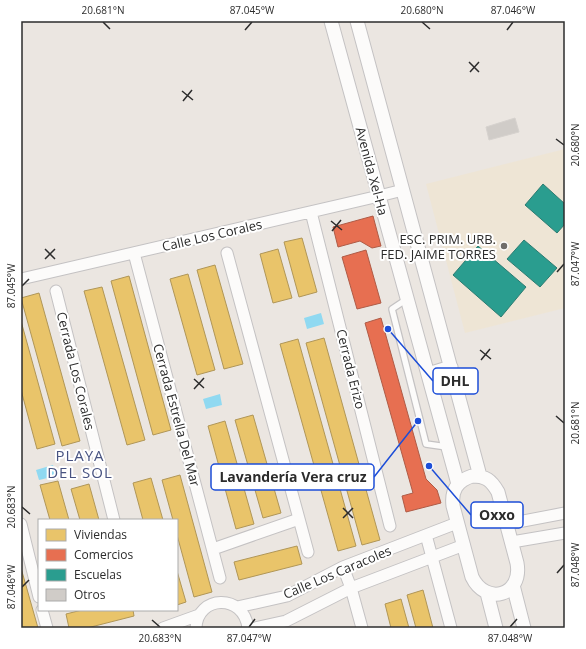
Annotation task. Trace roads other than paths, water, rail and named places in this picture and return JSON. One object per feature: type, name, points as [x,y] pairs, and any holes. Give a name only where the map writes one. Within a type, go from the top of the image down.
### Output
[{"type":"street","name":"Avenida Xel-Ha","points":[[331,21],[458,484]]},
{"type":"street","name":"Avenida Xel-Ha","points":[[357,21],[480,476]]},
{"type":"street","name":"Calle Los Corales","points":[[21,279],[403,190]]},
{"type":"street","name":"Cerrada Erizo","points":[[311,212],[390,526]]},
{"type":"street","name":"Cerrada Estrella Del Mar","points":[[134,253],[220,578]]},
{"type":"street","points":[[227,253],[308,552]]},
{"type":"street","name":"Cerrada Los Corales","points":[[56,291],[114,519]]},
{"type":"street","points":[[428,374],[451,367]]},
{"type":"street","points":[[472,476],[480,476],[488,479],[498,492],[519,571],[514,585],[501,593],[487,593],[475,584],[452,499],[458,484],[464,479],[472,476]]},
{"type":"street","points":[[507,524],[565,513]]},
{"type":"street","points":[[213,549],[299,519]]},
{"type":"street","name":"Calle Los Caracoles","points":[[237,607],[287,596],[343,568],[458,523]]},
{"type":"street","points":[[21,524],[38,593]]},
{"type":"street","points":[[512,542],[565,534]]},
{"type":"street","points":[[426,535],[450,628]]},
{"type":"street","name":"Calle Los Caracoles","points":[[255,628],[286,621],[351,588],[464,545]]},
{"type":"street","points":[[343,568],[351,588],[362,628]]},
{"type":"street","points":[[514,585],[524,628]]},
{"type":"street","points":[[487,593],[496,628]]},
{"type":"street","points":[[196,628],[199,615],[212,604],[221,602],[237,607],[243,613],[247,621],[248,628]]},
{"type":"street","points":[[42,611],[47,628]]},
{"type":"street","points":[[163,628],[199,615]]},
{"type":"lane","points":[[407,299],[392,309],[426,444],[448,447]]},
{"type":"water","points":[[321,313],[324,324],[307,329],[304,318]]},
{"type":"water","points":[[220,394],[222,405],[206,409],[203,399]]},
{"type":"water","points":[[53,465],[56,476],[39,480],[36,470]]},
{"type":"place","name":"ESC. PRIM. URB. FED. JAIME TORRES","points":[[504,246]]},
{"type":"place","name":"DHL","points":[[388,329]]},
{"type":"place","name":"Lavandería Vera cruz","points":[[418,421]]},
{"type":"place","name":"Oxxo","points":[[429,466]]},
{"type":"district","name":"PLAYA DEL SOL","points":[[80,464]]}]
